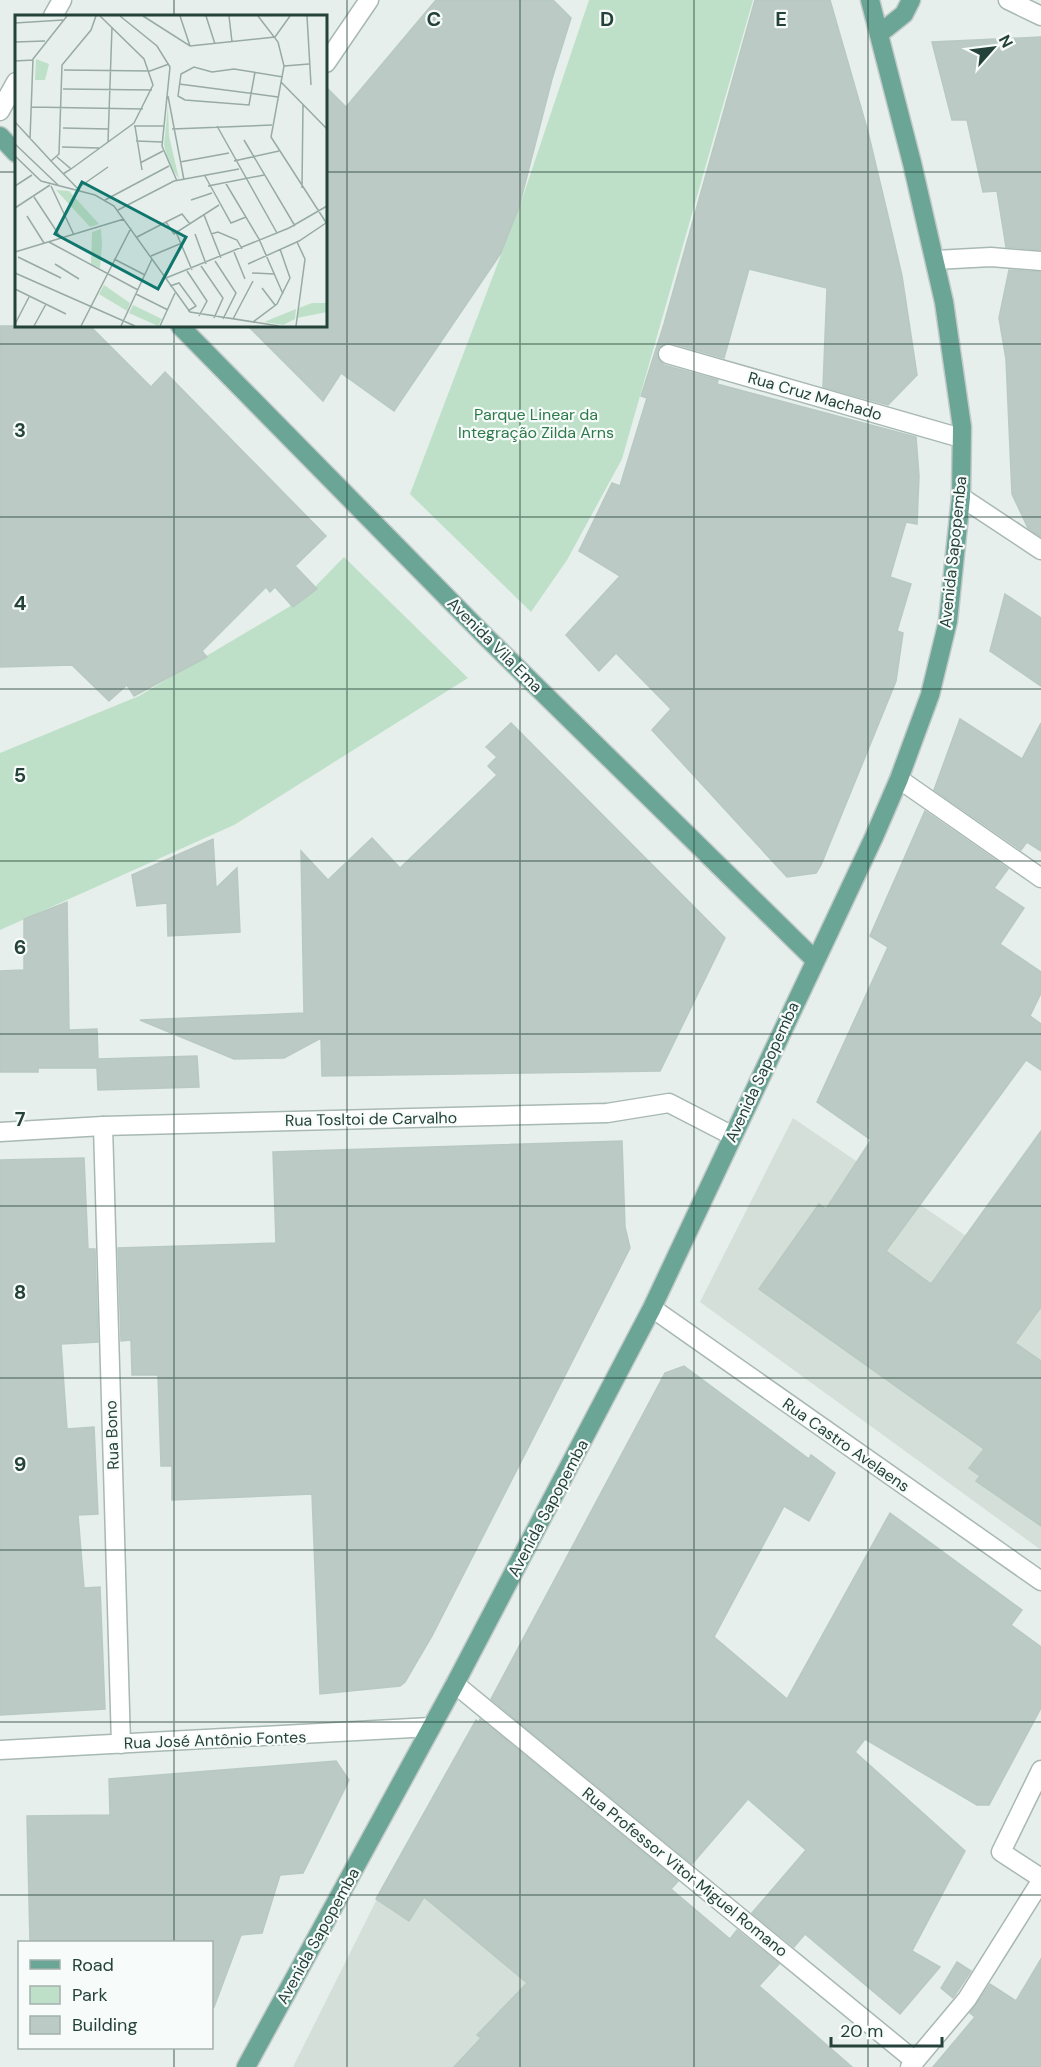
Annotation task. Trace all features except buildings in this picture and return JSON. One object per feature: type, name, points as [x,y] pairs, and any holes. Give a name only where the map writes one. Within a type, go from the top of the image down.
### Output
[{"type":"main road","name":"Avenida Sapopemba","points":[[246,2067],[455,1684],[652,1308],[899,779],[930,695],[948,621],[961,496],[962,438],[944,302],[870,0]]},
{"type":"main road","points":[[879,34],[904,14],[911,0]]},
{"type":"main road","points":[[0,136],[15,152]]},
{"type":"main road","name":"Avenida Vila Ema","points":[[181,327],[487,638],[815,960]]},
{"type":"street","points":[[54,15],[62,0]]},
{"type":"street","points":[[327,62],[369,0]]},
{"type":"street","points":[[1008,0],[1041,16]]},
{"type":"street","points":[[0,111],[15,84]]},
{"type":"street","points":[[935,260],[991,257],[1041,261]]},
{"type":"street","name":"Rua Cruz Machado","points":[[668,354],[962,438]]},
{"type":"street","points":[[961,496],[1041,550]]},
{"type":"street","points":[[899,779],[1041,878]]},
{"type":"street","name":"Rua Tosltoi de Carvalho","points":[[0,1132],[103,1126],[607,1113],[669,1102],[733,1136]]},
{"type":"street","name":"Rua Bono","points":[[103,1126],[121,1744]]},
{"type":"street","name":"Rua Castro Avelaens","points":[[652,1308],[1041,1581]]},
{"type":"street","name":"Rua Professor Vitor Miguel Romano","points":[[455,1684],[912,2064]]},
{"type":"street","name":"Rua José Antônio Fontes","points":[[0,1750],[430,1728]]},
{"type":"street","points":[[912,2064],[968,1999],[1041,1879],[1001,1852],[1041,1770]]},
{"type":"shaded area","points":[[793,1118],[1041,1287],[1041,1550],[700,1302]]},
{"type":"shaded area","points":[[390,1873],[424,1897],[626,2067],[293,2067]]},
{"type":"green space","name":"Parque Linear da Integração Zilda Arns","points":[[589,0],[753,0],[622,459],[567,560],[531,612],[410,494],[520,205]]},
{"type":"green space","points":[[344,557],[468,678],[234,825],[0,930],[0,753],[139,696],[304,598]]}]
